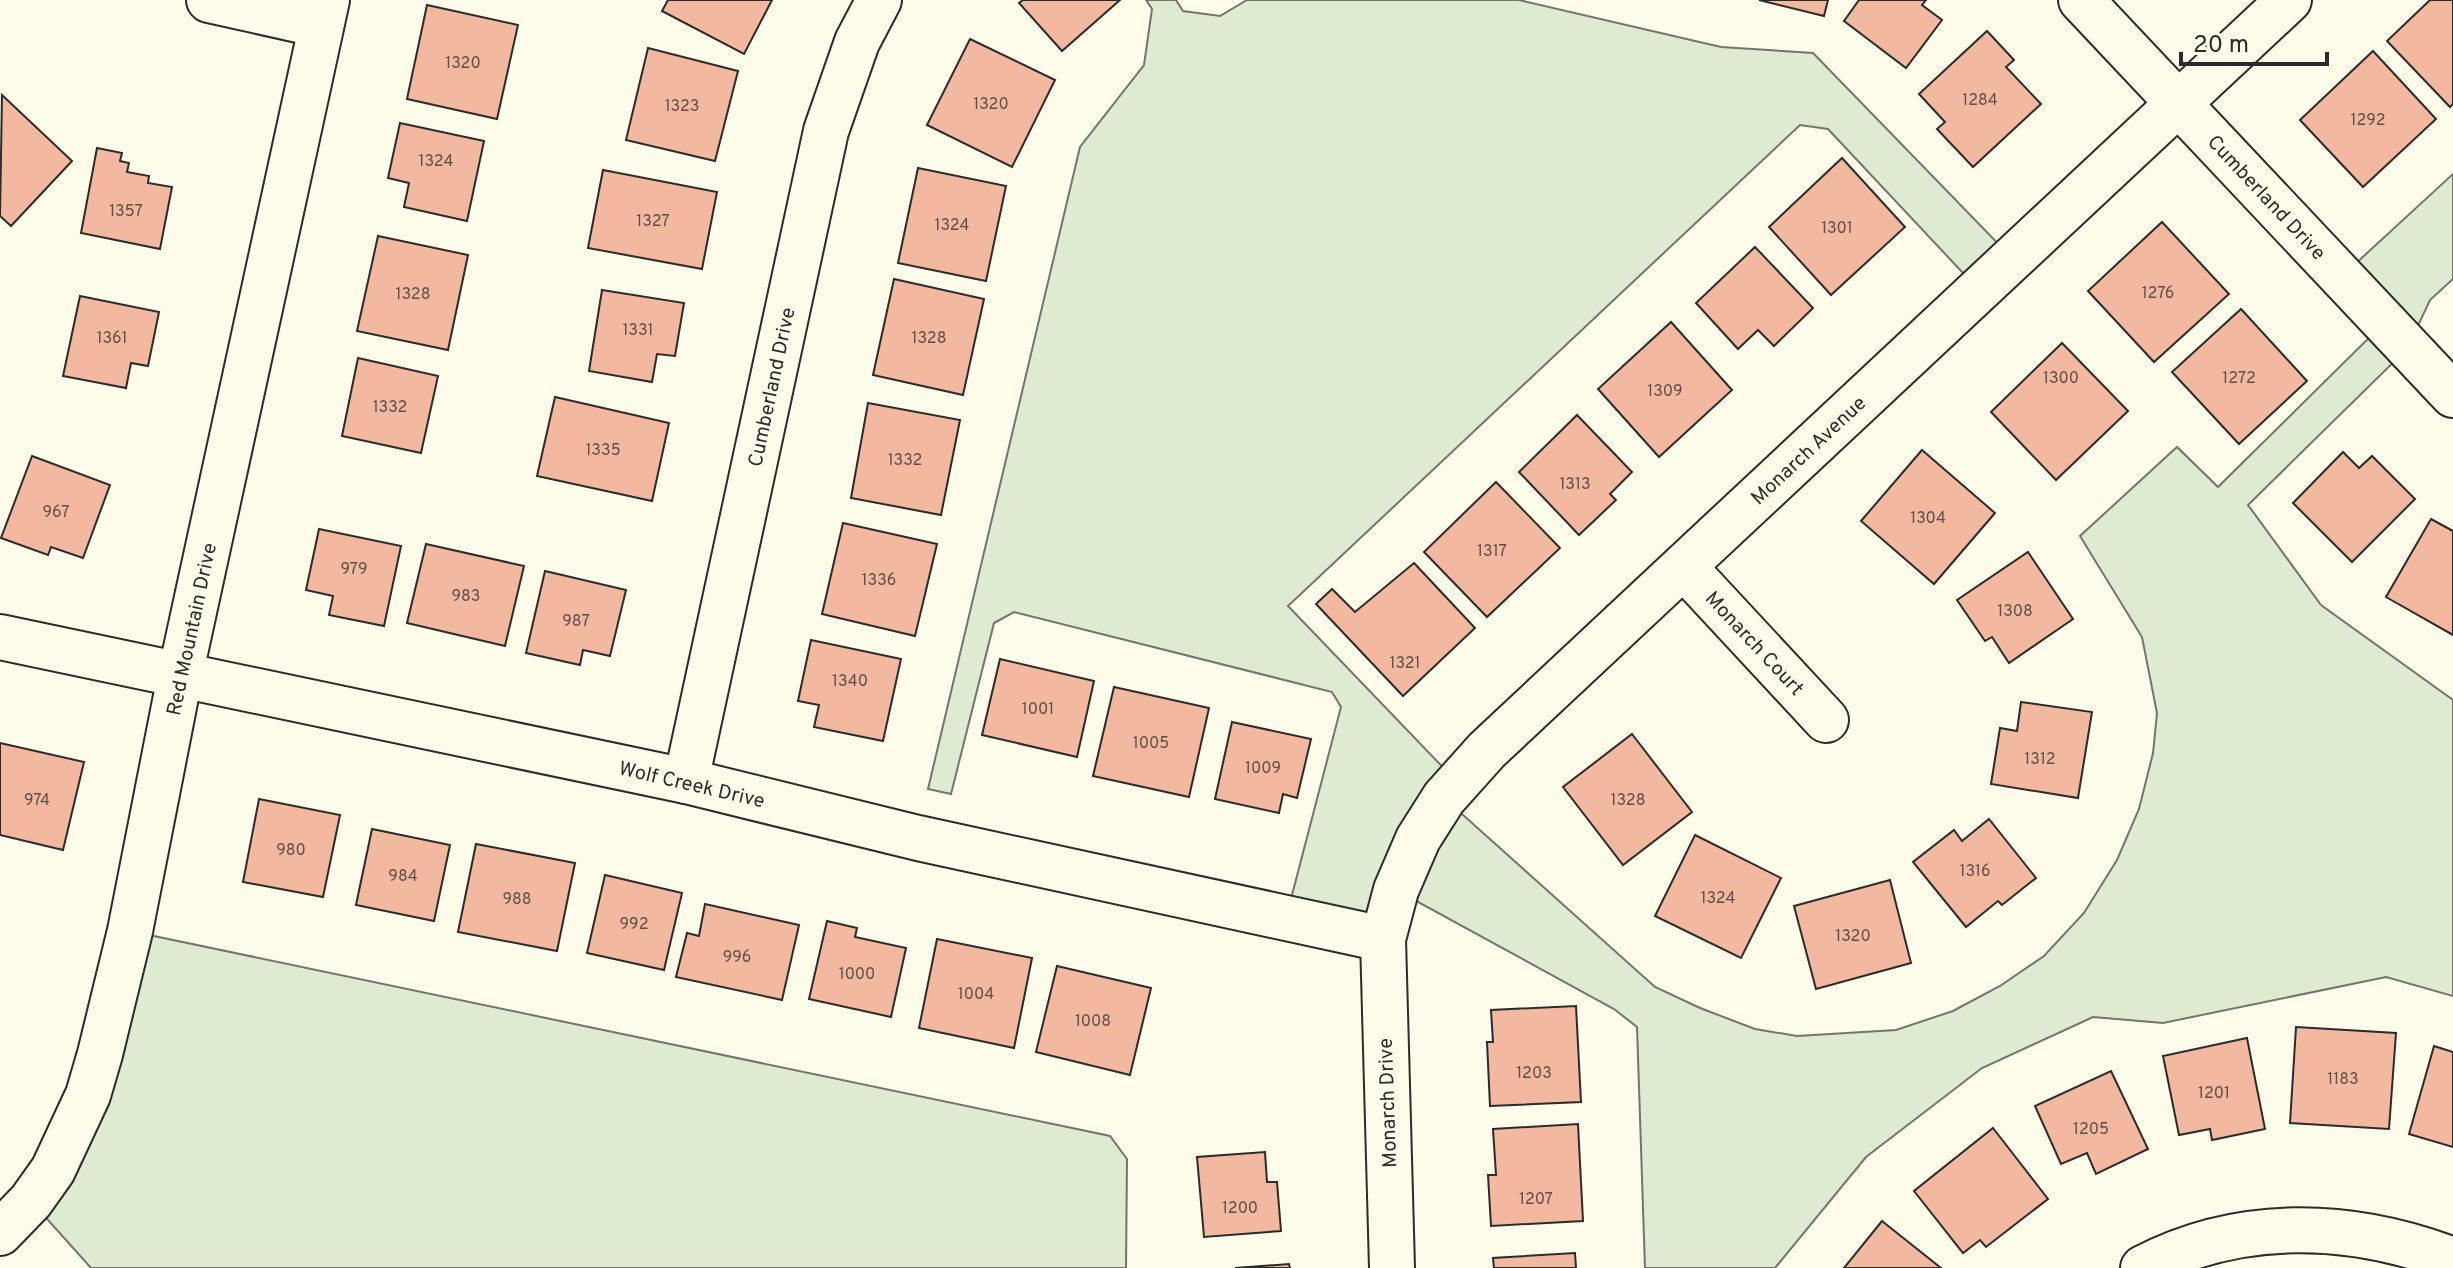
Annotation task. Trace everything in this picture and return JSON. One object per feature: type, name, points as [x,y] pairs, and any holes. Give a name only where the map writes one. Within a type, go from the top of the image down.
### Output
[{"type":"street","points":[[209,0],[324,13]]},
{"type":"street","name":"Cumberland Drive","points":[[686,781],[826,131],[857,42],[879,0]]},
{"type":"street","name":"Cumberland Drive","points":[[2081,0],[2453,395]]},
{"type":"street","name":"Monarch Avenue","points":[[1383,939],[1406,865],[1444,798],[1487,750],[2289,0]]},
{"type":"street","name":"Red Mountain Drive","points":[[0,1233],[31,1201],[53,1170],[88,1095],[130,931],[180,676],[324,13]]},
{"type":"street","name":"Monarch Court","points":[[1684,567],[1826,720]]},
{"type":"street","name":"Wolf Creek Drive","points":[[0,637],[686,781],[918,838],[1383,939]]},
{"type":"street","name":"Monarch Drive","points":[[1383,939],[1392,1268]]},
{"type":"street","points":[[2143,1268],[2206,1243],[2243,1234],[2298,1229],[2374,1237],[2422,1248],[2453,1260]]},
{"type":"green space","points":[[1146,0],[1176,0],[1183,11],[1220,16],[1247,0],[1519,0],[1721,47],[1813,53],[2011,257],[1978,289],[1828,129],[1800,125],[1288,606],[1457,782],[1444,798],[1655,987],[1755,1029],[1797,1036],[1896,1030],[1953,1011],[2000,986],[2044,956],[2084,913],[2117,860],[2139,809],[2153,753],[2157,713],[2142,637],[2080,536],[2177,447],[2218,487],[2383,324],[2341,277],[2453,174],[2453,279],[2430,300],[2407,349],[2248,505],[2321,605],[2453,700],[2453,996],[2386,977],[2163,1023],[2093,1017],[1982,1068],[1866,1157],[1775,1268],[1645,1268],[1637,1027],[1614,1009],[1398,891],[1383,939],[1286,918],[1341,707],[1332,692],[1014,612],[994,623],[951,794],[928,789],[1080,147],[1144,65],[1152,9]]},
{"type":"green space","points":[[130,931],[1110,1136],[1127,1159],[1126,1268],[91,1268],[31,1201]]},
{"type":"building","points":[[668,0],[772,0],[744,54],[662,11]]},
{"type":"building","points":[[1023,0],[1120,0],[1062,51],[1019,3]]},
{"type":"building","points":[[1759,0],[1828,0],[1824,16]]},
{"type":"building","points":[[1859,0],[1926,0],[1922,5],[1942,20],[1906,68],[1844,21]]},
{"type":"building","points":[[2430,0],[2453,0],[2453,104],[2450,107],[2387,41]]},
{"type":"building","points":[[427,5],[518,25],[497,119],[407,99]]},
{"type":"building","points":[[1987,31],[2014,60],[2006,67],[2041,104],[1973,167],[1937,129],[1945,122],[1919,94]]},
{"type":"building","points":[[970,39],[1055,80],[1012,167],[927,125]]},
{"type":"building","points":[[648,48],[738,71],[715,161],[626,140]]},
{"type":"building","points":[[2373,51],[2436,119],[2363,187],[2300,120]]},
{"type":"building","points":[[2,95],[72,161],[11,226],[0,216]]},
{"type":"building","points":[[400,123],[484,141],[467,221],[404,207],[409,183],[388,178]]},
{"type":"building","points":[[97,148],[122,153],[120,161],[129,163],[127,172],[149,176],[148,183],[172,187],[160,249],[81,233]]},
{"type":"building","points":[[1842,158],[1905,227],[1831,295],[1769,227]]},
{"type":"building","points":[[918,168],[1006,186],[986,281],[898,263]]},
{"type":"building","points":[[603,170],[717,192],[702,269],[588,248]]},
{"type":"building","points":[[2162,222],[2229,294],[2154,362],[2088,291]]},
{"type":"building","points":[[378,236],[468,255],[448,350],[357,331]]},
{"type":"building","points":[[1755,247],[1813,308],[1774,346],[1758,330],[1738,349],[1696,303]]},
{"type":"building","points":[[894,279],[984,299],[963,395],[873,375]]},
{"type":"building","points":[[602,290],[684,303],[675,356],[657,354],[652,382],[589,371]]},
{"type":"building","points":[[80,296],[159,312],[148,366],[131,363],[126,388],[63,376]]},
{"type":"building","points":[[2241,309],[2307,381],[2239,444],[2172,372]]},
{"type":"building","points":[[1671,322],[1732,390],[1659,457],[1598,389]]},
{"type":"building","points":[[2062,343],[2128,411],[2056,480],[1991,412]]},
{"type":"building","points":[[358,358],[438,376],[421,453],[342,436]]},
{"type":"building","points":[[555,397],[669,423],[652,501],[537,476]]},
{"type":"building","points":[[868,403],[960,420],[941,515],[851,498]]},
{"type":"building","points":[[1577,415],[1632,472],[1610,494],[1616,500],[1579,535],[1519,472]]},
{"type":"building","points":[[1922,450],[1995,513],[1934,584],[1861,521]]},
{"type":"building","points":[[2343,452],[2359,468],[2372,456],[2415,499],[2352,562],[2293,503]]},
{"type":"building","points":[[32,456],[110,485],[83,558],[51,547],[48,555],[1,538]]},
{"type":"building","points":[[1496,482],[1560,548],[1487,617],[1424,552]]},
{"type":"building","points":[[2431,519],[2453,531],[2453,635],[2386,597]]},
{"type":"building","points":[[843,523],[937,544],[915,636],[822,614]]},
{"type":"building","points":[[319,529],[401,546],[384,626],[329,615],[333,596],[306,590]]},
{"type":"building","points":[[426,544],[524,566],[505,646],[407,623]]},
{"type":"building","points":[[2028,552],[2073,619],[2009,663],[1992,637],[1985,641],[1957,600]]},
{"type":"building","points":[[1414,563],[1475,628],[1403,696],[1316,604],[1332,589],[1355,612]]},
{"type":"building","points":[[545,571],[626,590],[610,656],[583,650],[580,665],[526,653]]},
{"type":"building","points":[[811,640],[901,659],[883,741],[814,727],[819,705],[798,701]]},
{"type":"building","points":[[1000,659],[1094,681],[1077,757],[982,735]]},
{"type":"building","points":[[1114,687],[1209,708],[1189,797],[1093,776]]},
{"type":"building","points":[[2021,702],[2092,712],[2078,798],[1991,784],[2000,728],[2017,731]]},
{"type":"building","points":[[1232,722],[1311,739],[1297,798],[1283,794],[1279,813],[1215,799]]},
{"type":"building","points":[[1632,734],[1692,812],[1623,865],[1563,787]]},
{"type":"building","points":[[0,743],[84,762],[63,850],[0,835]]},
{"type":"building","points":[[259,799],[340,815],[323,897],[243,882]]},
{"type":"building","points":[[1989,819],[2036,878],[2002,905],[1998,901],[1966,927],[1913,862],[1954,830],[1962,841]]},
{"type":"building","points":[[372,829],[450,845],[434,921],[356,905]]},
{"type":"building","points":[[1695,835],[1781,878],[1741,958],[1655,916]]},
{"type":"building","points":[[476,844],[575,863],[557,951],[458,932]]},
{"type":"building","points":[[605,875],[682,893],[664,970],[587,953]]},
{"type":"building","points":[[1890,880],[1911,963],[1816,989],[1794,906]]},
{"type":"building","points":[[705,904],[799,925],[782,1000],[676,977],[687,933],[699,936]]},
{"type":"building","points":[[827,921],[857,928],[855,937],[906,948],[891,1017],[809,999]]},
{"type":"building","points":[[937,939],[1032,958],[1014,1048],[919,1028]]},
{"type":"building","points":[[1057,966],[1151,988],[1130,1075],[1036,1052]]},
{"type":"building","points":[[1576,1006],[1581,1102],[1490,1106],[1487,1042],[1493,1042],[1491,1010]]},
{"type":"building","points":[[2296,1027],[2396,1033],[2389,1129],[2290,1123]]},
{"type":"building","points":[[2247,1038],[2265,1129],[2212,1140],[2210,1129],[2179,1135],[2163,1056]]},
{"type":"building","points":[[2434,1046],[2453,1052],[2453,1147],[2409,1134]]},
{"type":"building","points":[[2111,1071],[2148,1149],[2096,1174],[2087,1153],[2061,1164],[2035,1106]]},
{"type":"building","points":[[1578,1124],[1583,1221],[1491,1226],[1488,1175],[1496,1175],[1493,1129]]},
{"type":"building","points":[[1993,1128],[2048,1199],[1986,1247],[1980,1240],[1963,1253],[1914,1191]]},
{"type":"building","points":[[1265,1152],[1267,1182],[1277,1182],[1281,1231],[1204,1237],[1197,1157]]},
{"type":"building","points":[[1882,1221],[1941,1268],[1844,1268]]},
{"type":"building","points":[[1575,1253],[1576,1268],[1494,1268],[1493,1258]]},
{"type":"building","points":[[1289,1264],[1290,1268],[1235,1268]]}]
